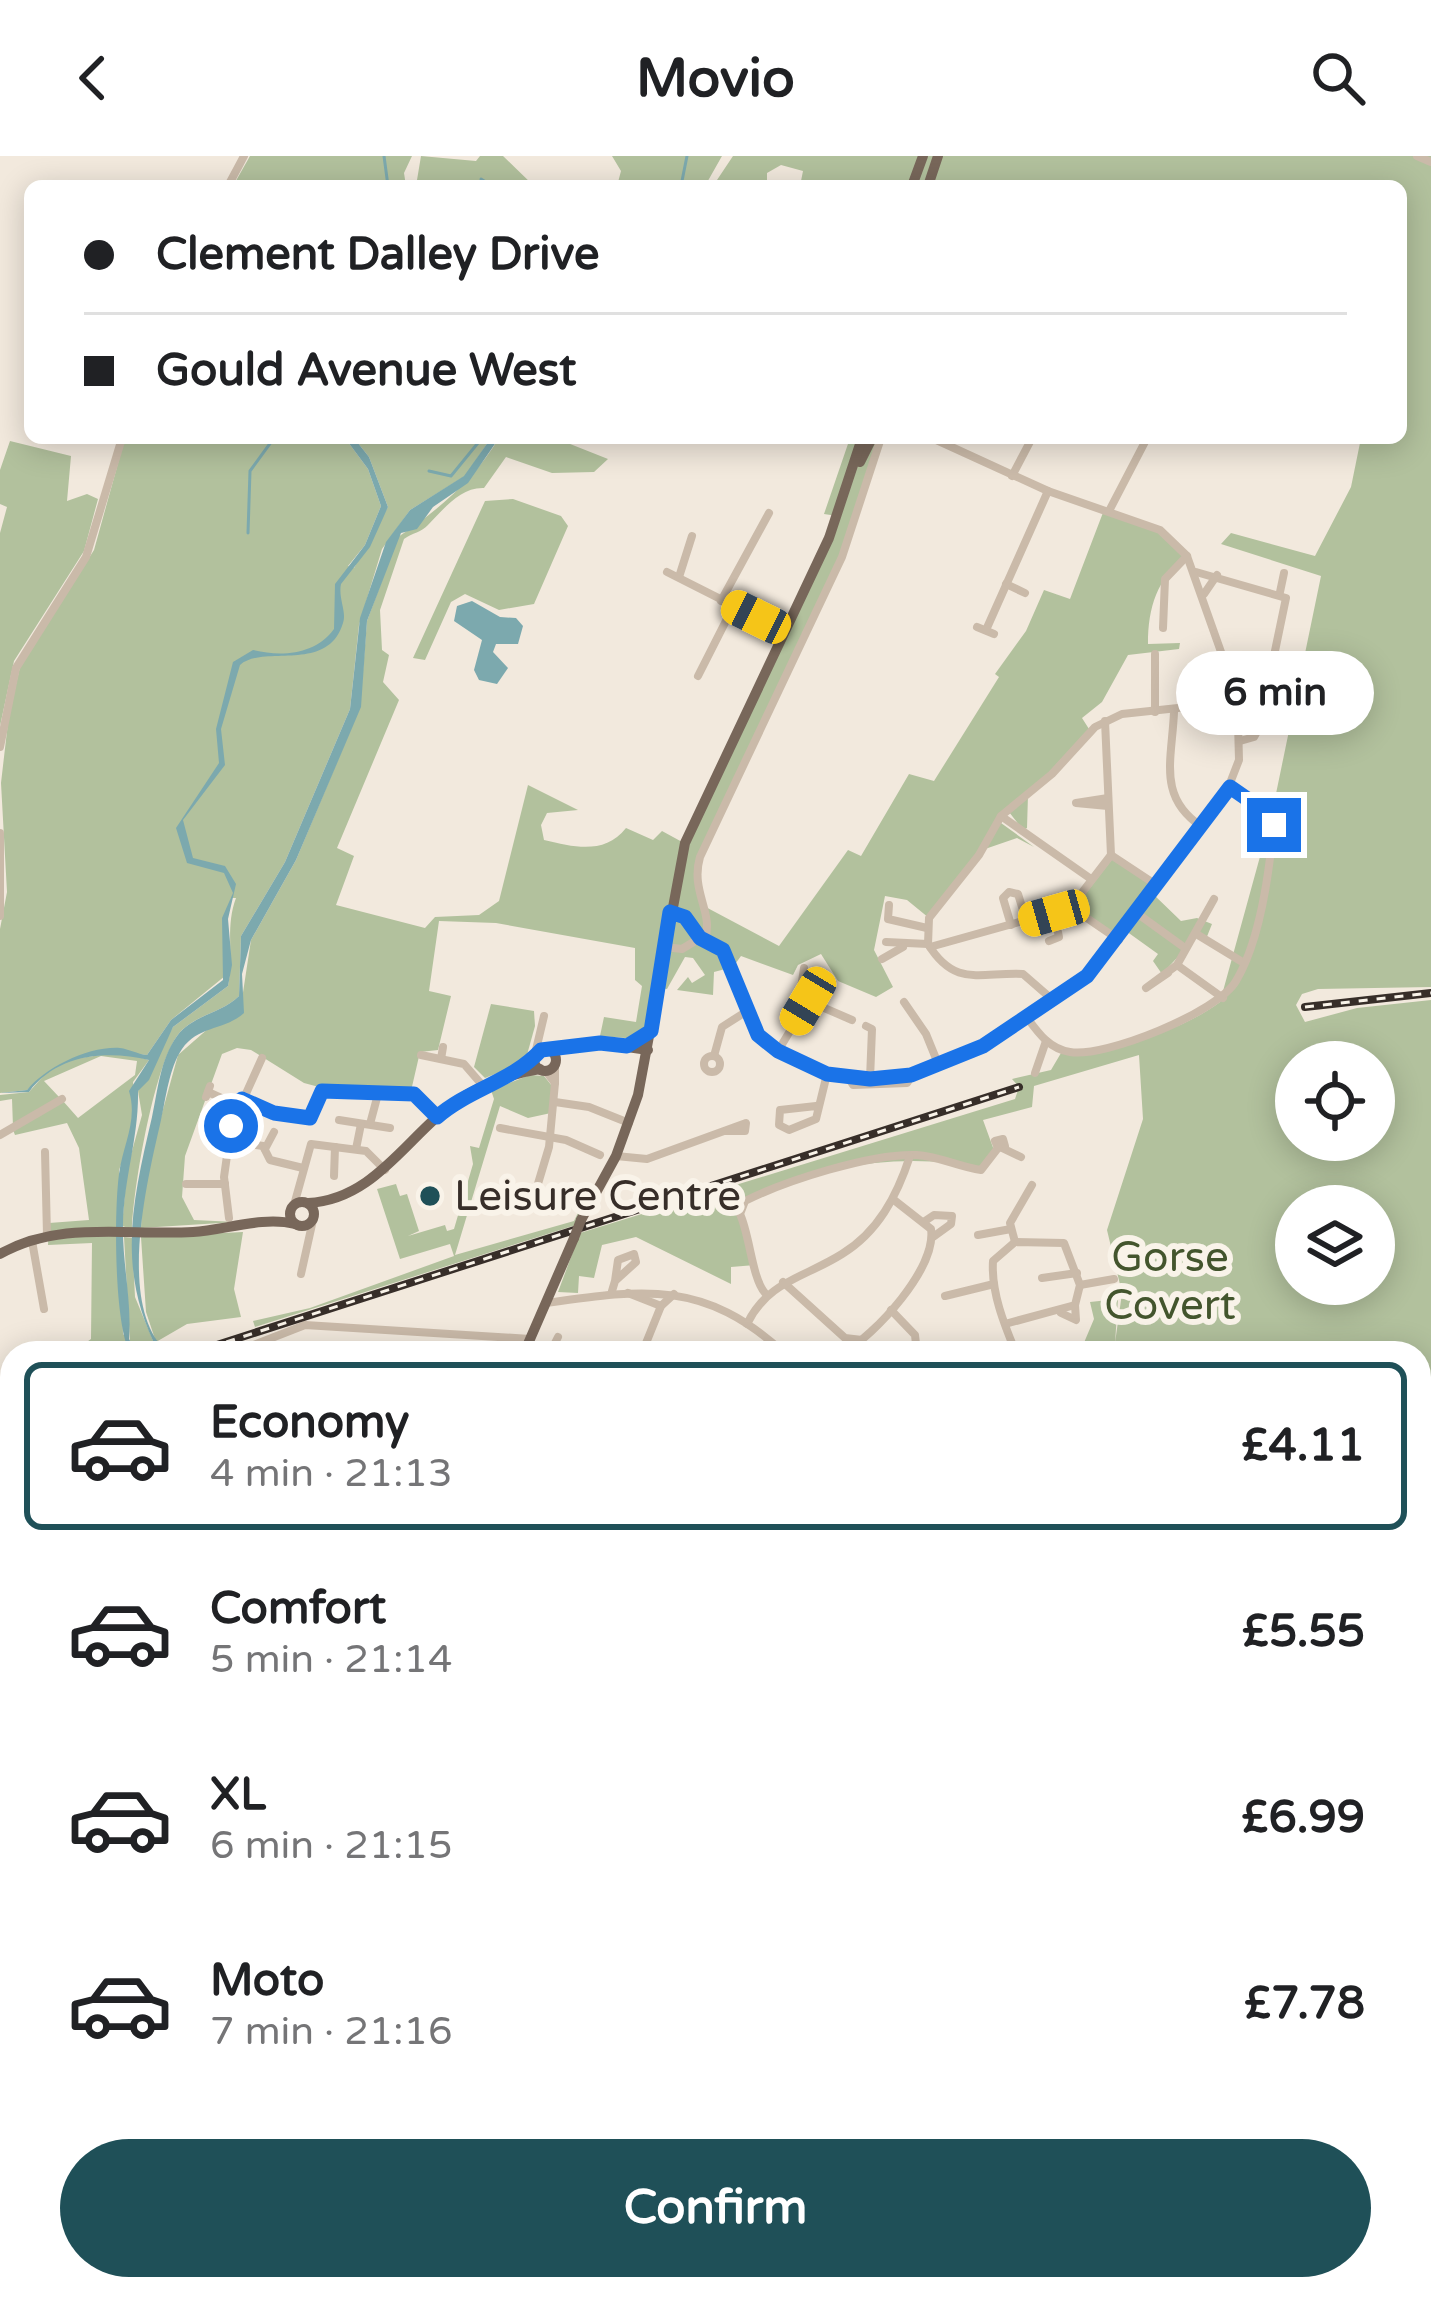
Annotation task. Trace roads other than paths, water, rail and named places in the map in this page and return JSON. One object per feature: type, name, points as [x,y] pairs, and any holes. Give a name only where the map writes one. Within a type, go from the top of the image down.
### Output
[{"type":"main road","points":[[855,470],[861,444]]},
{"type":"main road","points":[[530,1339],[629,1123],[648,1050],[681,856],[703,799],[786,632],[869,444]]},
{"type":"main road","points":[[627,1046],[651,1031]]},
{"type":"main road","points":[[0,1254],[47,1235],[274,1221],[385,1170],[437,1117],[483,1087],[573,1048],[648,1050]]},
{"type":"main road","points":[[314,1218],[325,1201]]},
{"type":"main road","points":[[298,1209],[314,1218]]},
{"type":"main road","points":[[298,1209],[314,1218]]},
{"type":"street","points":[[1417,156],[1431,162]]},
{"type":"street","points":[[0,747],[16,668],[86,557],[120,444]]},
{"type":"street","points":[[703,939],[708,920],[696,888],[700,857],[842,557],[879,444]]},
{"type":"street","points":[[670,912],[685,917],[734,967],[758,1035],[778,1051],[827,1074],[870,1079],[911,1075],[938,1066],[1054,1001],[1119,940],[1230,787],[1240,741],[1234,702],[1204,594],[1187,556],[1160,530],[1048,491],[945,444]]},
{"type":"street","points":[[1012,476],[1029,444]]},
{"type":"street","points":[[1108,512],[1144,444]]},
{"type":"street","points":[[985,630],[1048,491]]},
{"type":"street","points":[[721,601],[764,518]]},
{"type":"street","points":[[679,578],[688,539]]},
{"type":"street","points":[[1163,628],[1165,579],[1187,556]]},
{"type":"street","points":[[667,572],[786,632]]},
{"type":"street","points":[[1196,572],[1280,592]]},
{"type":"street","points":[[1240,741],[1254,737],[1259,728],[1286,610],[1280,592],[1284,573]]},
{"type":"street","points":[[1204,594],[1216,575]]},
{"type":"street","points":[[1006,584],[1025,593]]},
{"type":"street","points":[[698,676],[734,607]]},
{"type":"street","points":[[1155,654],[1155,712]]},
{"type":"street","points":[[705,662],[716,666]]},
{"type":"street","points":[[1122,697],[1122,714]]},
{"type":"street","points":[[1054,1001],[1023,974],[969,979],[952,973],[928,946],[927,928],[1001,816],[1105,721],[1122,714],[1234,702]]},
{"type":"street","points":[[1174,712],[1168,783],[1182,814],[1202,827]]},
{"type":"street","points":[[886,942],[928,946],[1073,907],[1111,855],[1105,721]]},
{"type":"street","points":[[1028,1019],[1046,1041],[1067,1052],[1092,1051],[1194,1016],[1223,998],[1244,962],[1274,819],[1230,787]]},
{"type":"street","points":[[1001,816],[1090,879]]},
{"type":"street","points":[[0,833],[0,916]]},
{"type":"street","points":[[1111,855],[1158,886]]},
{"type":"street","points":[[1011,925],[1004,898],[1009,892],[1018,894],[1026,920]]},
{"type":"street","points":[[1168,973],[1198,935],[1214,899]]},
{"type":"street","points":[[889,905],[888,919],[927,928]]},
{"type":"street","points":[[1073,907],[1119,940]]},
{"type":"street","points":[[1049,941],[1059,937],[1054,913]]},
{"type":"street","points":[[1138,914],[1185,948]]},
{"type":"street","points":[[690,944],[692,927]]},
{"type":"street","points":[[1198,935],[1244,962]]},
{"type":"street","points":[[664,947],[703,939]]},
{"type":"street","points":[[882,959],[903,947]]},
{"type":"street","points":[[1177,964],[1223,998]]},
{"type":"street","points":[[804,968],[801,988],[808,1001],[852,1020]]},
{"type":"street","points":[[778,1051],[808,1001]]},
{"type":"street","points":[[904,1002],[926,1034],[938,1066]]},
{"type":"street","points":[[714,1056],[722,1027],[747,1011]]},
{"type":"street","points":[[536,1201],[555,1102],[554,1083],[538,1035],[544,1016]]},
{"type":"street","points":[[866,1026],[872,1029],[870,1079]]},
{"type":"street","points":[[1035,1073],[1046,1041]]},
{"type":"street","points":[[441,1059],[443,1047]]},
{"type":"street","points":[[421,1055],[470,1068],[483,1087]]},
{"type":"street","points":[[229,1218],[225,1184],[230,1141],[241,1102],[262,1058]]},
{"type":"street","points":[[816,1106],[780,1110],[779,1125],[789,1130],[814,1120],[827,1074]]},
{"type":"street","points":[[848,1077],[853,1085],[889,1087],[907,1083],[911,1075]]},
{"type":"street","points":[[208,1092],[274,1113],[310,1118],[322,1091],[414,1094],[437,1117]]},
{"type":"street","points":[[356,1149],[378,1094]]},
{"type":"street","points":[[0,1135],[62,1099]]},
{"type":"street","points":[[555,1102],[590,1107],[629,1123]]},
{"type":"street","points":[[339,1120],[390,1128]]},
{"type":"street","points":[[500,1128],[512,1136],[550,1138],[600,1154]]},
{"type":"street","points":[[616,1156],[647,1159],[727,1131]]},
{"type":"street","points":[[265,1149],[274,1132]]},
{"type":"street","points":[[230,1141],[265,1149]]},
{"type":"street","points":[[307,1238],[298,1209],[310,1144],[370,1153],[385,1170]]},
{"type":"street","points":[[330,1172],[335,1147]]},
{"type":"street","points":[[765,1293],[758,1284],[752,1241],[740,1214],[745,1201],[771,1188],[894,1157],[910,1155],[980,1170],[1000,1148],[1021,1156]]},
{"type":"street","points":[[265,1149],[270,1160],[303,1168]]},
{"type":"street","points":[[45,1152],[47,1235]]},
{"type":"street","points":[[746,1324],[765,1293],[841,1255],[884,1214],[910,1155]]},
{"type":"street","points":[[894,1157],[904,1173]]},
{"type":"street","points":[[186,1185],[225,1184]]},
{"type":"street","points":[[1015,1242],[1010,1229],[1032,1185]]},
{"type":"street","points":[[893,1198],[904,1211],[926,1221],[933,1237]]},
{"type":"street","points":[[884,1214],[904,1211]]},
{"type":"street","points":[[783,1282],[845,1338],[863,1340],[891,1310],[924,1264],[933,1237],[951,1224],[952,1216],[934,1215],[926,1221]]},
{"type":"street","points":[[301,1274],[314,1218]]},
{"type":"street","points":[[978,1235],[1010,1229]]},
{"type":"street","points":[[32,1240],[44,1309]]},
{"type":"street","points":[[1005,1324],[1061,1313],[1076,1320],[1080,1285],[1064,1243],[1015,1242],[993,1261],[994,1284],[1005,1324],[1011,1341]]},
{"type":"street","points":[[1042,1279],[1077,1273]]},
{"type":"street","points":[[1080,1285],[1114,1279]]},
{"type":"street","points":[[945,1296],[994,1284]]},
{"type":"street","points":[[616,1288],[661,1306]]},
{"type":"street","points":[[548,1298],[565,1300],[616,1288],[674,1294],[746,1324],[768,1341]]},
{"type":"street","points":[[647,1341],[661,1306],[674,1294]]},
{"type":"street","points":[[891,1310],[911,1328],[914,1341]]},
{"type":"street","points":[[264,1341],[305,1325],[530,1339]]},
{"type":"street","points":[[556,1341],[558,1337]]},
{"type":"water","points":[[349,444],[359,444],[369,457],[388,507],[370,547],[341,584],[344,614],[335,639],[310,653],[250,659],[240,665],[221,729],[225,765],[183,820],[193,858],[225,866],[236,884],[228,919],[232,965],[228,986],[173,1027],[149,1080],[138,1091],[123,1224],[130,1341],[126,1341],[118,1293],[117,1191],[131,1123],[129,1091],[149,1060],[116,1055],[83,1058],[54,1070],[29,1092],[0,1093],[27,1090],[35,1082],[56,1067],[94,1051],[120,1048],[147,1055],[171,1020],[223,980],[222,918],[233,893],[224,873],[187,863],[176,828],[219,763],[216,729],[233,662],[253,650],[286,653],[307,649],[334,629],[335,584],[365,545],[381,506],[368,469]]},
{"type":"water","points":[[487,444],[495,444],[468,483],[433,507],[417,529],[401,533],[367,621],[361,707],[296,860],[251,940],[242,974],[244,1013],[189,1041],[174,1065],[149,1174],[140,1241],[143,1305],[159,1341],[154,1341],[137,1294],[132,1236],[139,1179],[167,1055],[183,1029],[239,996],[241,936],[285,862],[350,709],[360,618],[386,542],[410,510],[464,476]]},
{"type":"water","points":[[472,601],[500,617],[516,618],[523,626],[518,644],[496,644],[493,652],[508,668],[497,684],[479,680],[474,670],[482,640],[454,621],[457,606]]},
{"type":"waterway","points":[[384,156],[387,180]]},
{"type":"waterway","points":[[682,180],[687,156]]},
{"type":"waterway","points":[[248,533],[250,471],[270,444]]},
{"type":"waterway","points":[[429,471],[451,476],[477,444]]},
{"type":"railway","points":[[1305,1007],[1431,993]]},
{"type":"railway","points":[[229,1341],[1019,1087]]},
{"type":"place","name":"Leisure Centre","points":[[430,1196]]},
{"type":"park label","name":"Gorse Covert","points":[[1170,1281]]}]
